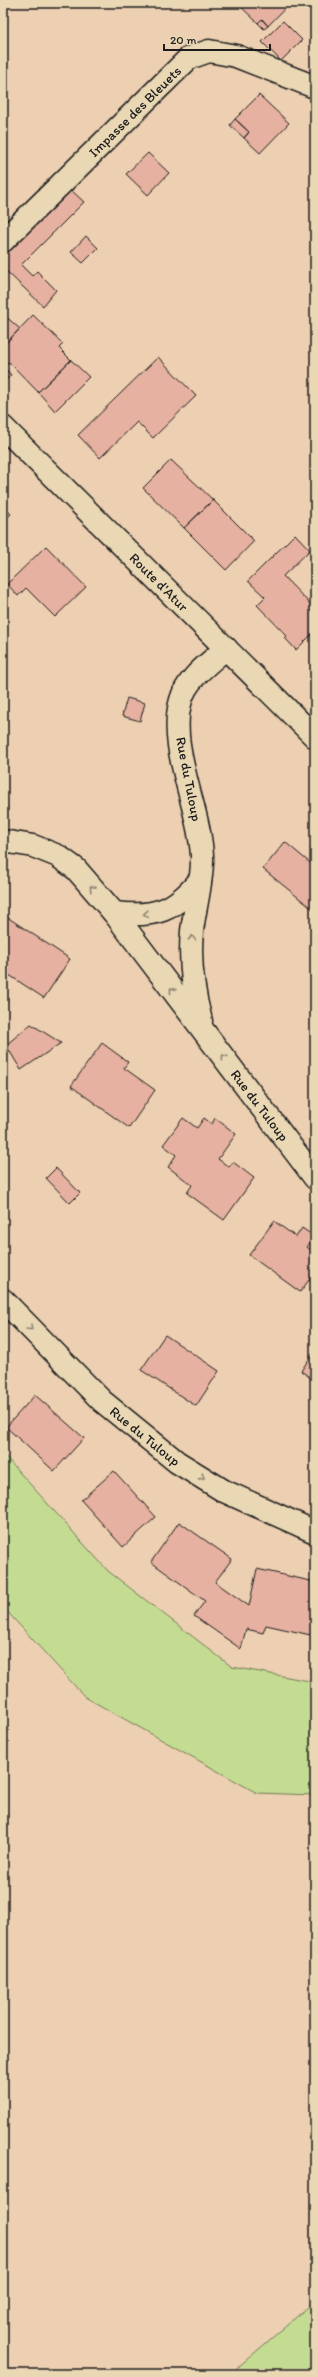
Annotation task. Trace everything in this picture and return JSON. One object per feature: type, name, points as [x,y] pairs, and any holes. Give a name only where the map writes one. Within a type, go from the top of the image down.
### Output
[{"type":"street","name":"Impasse des Bleuets","points":[[3,241],[189,58],[209,51],[236,56],[315,87]]},
{"type":"street","name":"Route d'Atur","points":[[3,427],[315,737]]},
{"type":"street","name":"Rue du Tuloup","points":[[204,1032],[195,998],[191,966],[192,932],[202,856],[199,829],[183,767],[178,719],[181,700],[192,680],[226,648]]},
{"type":"street","name":"Rue du Tuloup","points":[[3,841],[33,846],[58,856],[76,869],[114,912],[315,1178]]},
{"type":"street","points":[[114,912],[135,915],[154,914],[172,907],[200,880]]},
{"type":"street","name":"Rue du Tuloup","points":[[3,1300],[102,1401],[177,1462],[224,1491],[315,1532]]},
{"type":"green space","points":[[3,1454],[108,1571],[232,1667],[315,1682],[315,1795],[257,1793],[85,1697],[3,1607]]},
{"type":"green space","points":[[315,2301],[315,2374],[230,2374]]},
{"type":"building","points":[[237,3],[290,3],[268,26],[262,19],[258,23]]},
{"type":"building","points":[[262,19],[268,26],[264,29],[258,23]]},
{"type":"building","points":[[283,21],[302,40],[281,61],[262,42]]},
{"type":"building","points":[[259,95],[289,123],[260,153],[244,138],[249,132],[235,119]]},
{"type":"building","points":[[235,119],[249,132],[244,138],[230,125]]},
{"type":"building","points":[[148,153],[169,173],[148,195],[126,174]]},
{"type":"building","points":[[70,189],[84,202],[21,265],[32,276],[37,271],[56,290],[43,306],[3,268],[3,255]]},
{"type":"building","points":[[86,236],[98,248],[83,263],[71,252]]},
{"type":"building","points":[[3,314],[20,329],[3,346]]},
{"type":"building","points":[[33,315],[63,344],[59,348],[71,360],[38,392],[9,362],[3,366],[3,346]]},
{"type":"building","points":[[158,357],[196,396],[153,438],[137,422],[100,458],[78,435]]},
{"type":"building","points":[[71,360],[89,377],[55,411],[38,392]]},
{"type":"building","points":[[3,366],[11,375],[3,383]]},
{"type":"building","points":[[171,460],[213,500],[184,528],[143,488]]},
{"type":"building","points":[[213,500],[254,541],[226,570],[184,528]]},
{"type":"building","points":[[3,506],[11,514],[3,522]]},
{"type":"building","points":[[295,534],[310,550],[283,576],[315,609],[315,631],[296,650],[285,638],[287,636],[257,605],[265,597],[248,581]]},
{"type":"building","points":[[46,546],[86,587],[55,617],[26,588],[18,596],[7,584]]},
{"type":"building","points":[[127,698],[145,703],[140,721],[122,716]]},
{"type":"building","points":[[285,842],[315,867],[315,911],[263,869]]},
{"type":"building","points":[[7,917],[70,959],[44,998],[3,971],[3,921]]},
{"type":"building","points":[[31,1024],[61,1043],[21,1070],[6,1045]]},
{"type":"building","points":[[102,1043],[128,1062],[124,1068],[155,1090],[129,1128],[71,1086]]},
{"type":"building","points":[[183,1118],[197,1128],[204,1118],[212,1124],[215,1118],[236,1134],[218,1159],[229,1167],[233,1162],[254,1178],[224,1220],[187,1193],[192,1185],[168,1167],[176,1155],[163,1145]]},
{"type":"building","points":[[56,1168],[80,1193],[70,1203],[46,1178]]},
{"type":"building","points":[[274,1221],[296,1237],[302,1228],[315,1237],[307,1247],[315,1253],[315,1272],[300,1292],[249,1255]]},
{"type":"building","points":[[165,1335],[219,1371],[196,1406],[141,1370]]},
{"type":"building","points":[[315,1350],[315,1381],[301,1371]]},
{"type":"building","points":[[35,1395],[84,1438],[54,1471],[6,1427]]},
{"type":"building","points":[[114,1471],[156,1517],[123,1547],[81,1500]]},
{"type":"building","points":[[179,1522],[232,1559],[215,1582],[249,1606],[257,1569],[315,1582],[315,1636],[266,1625],[263,1633],[246,1629],[241,1649],[194,1616],[205,1601],[151,1562]]}]
